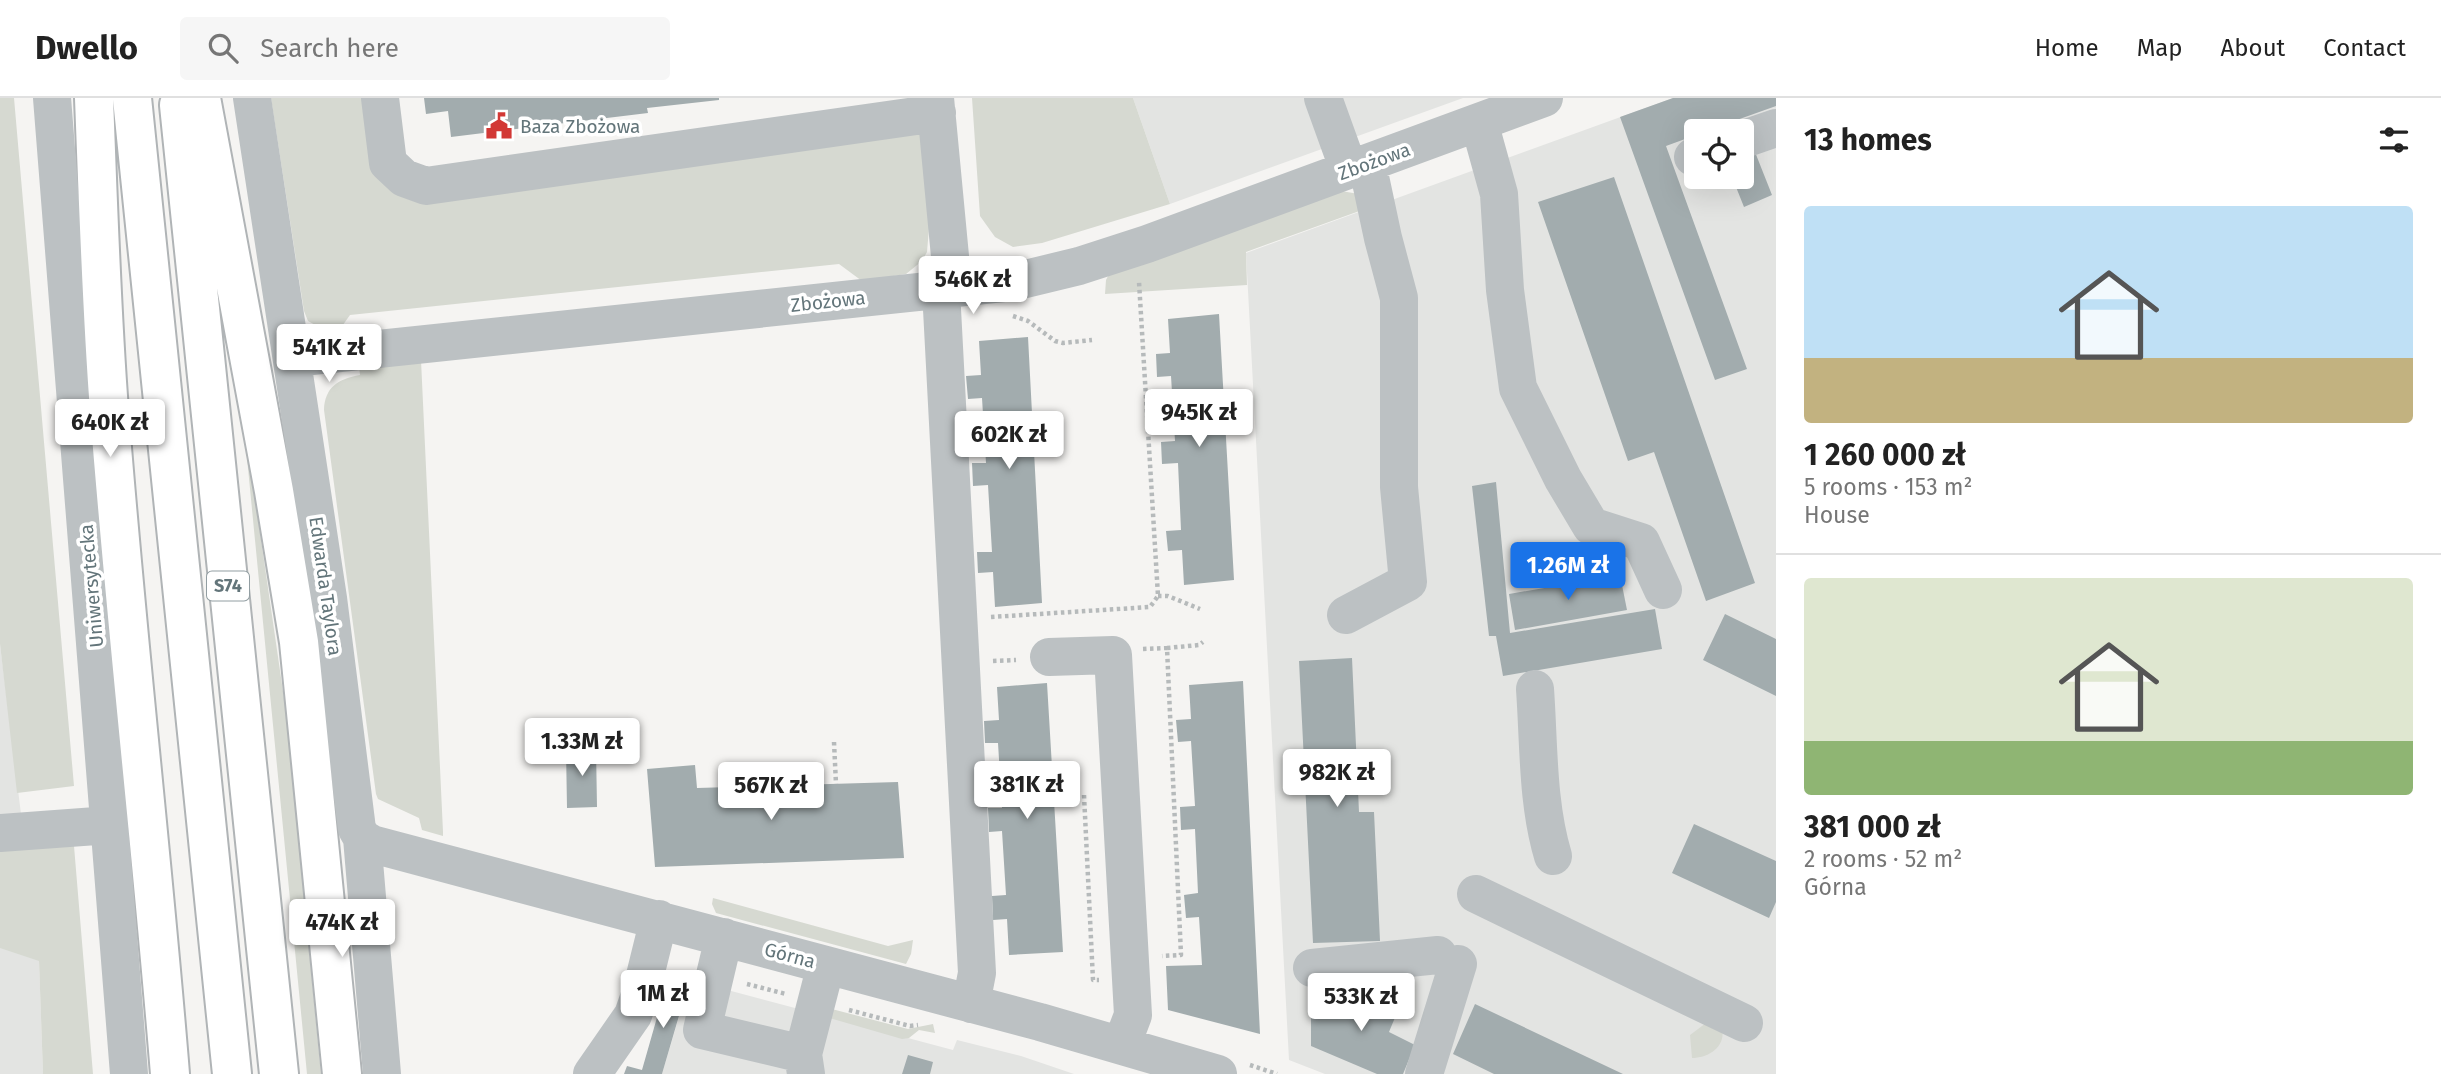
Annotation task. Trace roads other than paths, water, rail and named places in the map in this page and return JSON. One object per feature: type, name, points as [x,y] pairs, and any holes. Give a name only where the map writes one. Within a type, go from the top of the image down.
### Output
[{"type":"highway","points":[[94,98],[109,409],[170,1074]]},
{"type":"highway","name":"S74","points":[[132,98],[232,1074]]},
{"type":"highway","name":"S74","points":[[179,98],[279,1074]]},
{"type":"highway","points":[[201,98],[274,491],[299,642],[342,1074]]},
{"type":"street","name":"Uniwersytecka","points":[[52,98],[129,1074]]},
{"type":"street","name":"Edwarda Taylora","points":[[252,98],[328,598],[357,829],[362,838],[382,1074]]},
{"type":"street","points":[[380,98],[388,163],[404,178],[426,187],[936,106],[947,289],[977,973],[971,1004]]},
{"type":"street","points":[[1323,98],[1358,167],[1383,238],[1399,299],[1399,488],[1408,582],[1346,615]]},
{"type":"street","name":"Zbożowa","points":[[293,358],[1013,282],[1087,264],[1137,247],[1544,98]]},
{"type":"street","points":[[1476,123],[1484,140],[1499,194],[1506,290],[1518,388],[1563,479],[1591,526],[1641,542],[1662,590]]},
{"type":"street","points":[[1754,136],[1776,128]]},
{"type":"street","points":[[1049,657],[1113,655],[1133,1015],[1122,1044]]},
{"type":"street","points":[[1535,689],[1543,805],[1553,856]]},
{"type":"street","points":[[0,833],[110,825]]},
{"type":"street","name":"Górna","points":[[362,838],[372,844],[1122,1044],[1218,1074]]},
{"type":"street","points":[[1475,894],[1744,1023]]},
{"type":"street","points":[[592,1074],[633,1015],[659,919]]},
{"type":"street","points":[[724,937],[702,1030],[804,1064],[826,965]]},
{"type":"street","points":[[1312,968],[1448,959],[1424,1074]]},
{"type":"place","name":"Baza Zbożowa","points":[[499,126]]}]
